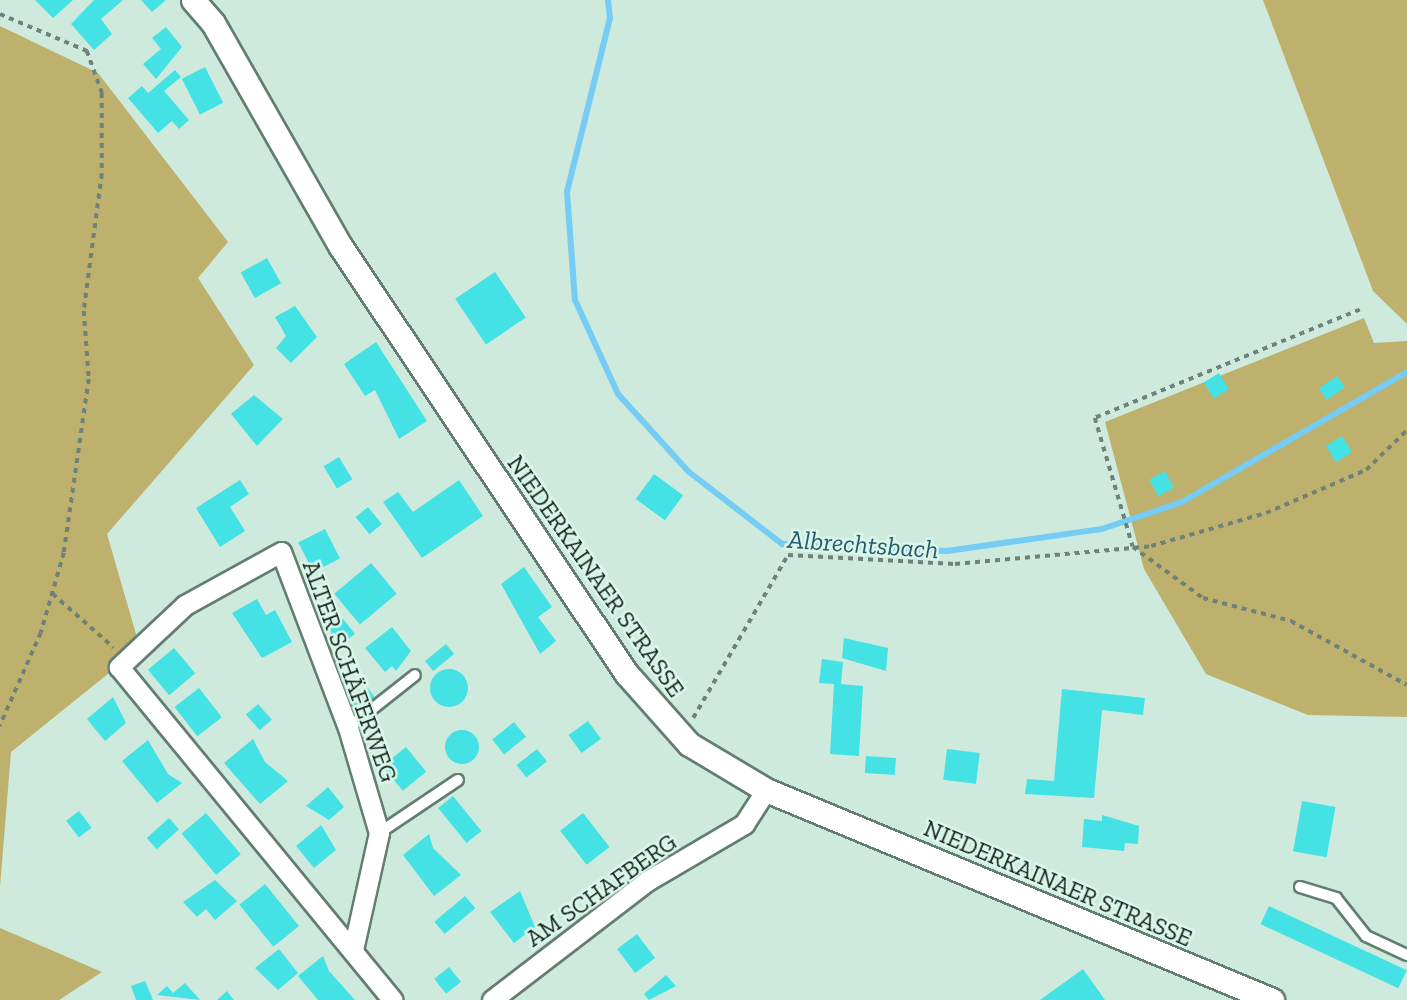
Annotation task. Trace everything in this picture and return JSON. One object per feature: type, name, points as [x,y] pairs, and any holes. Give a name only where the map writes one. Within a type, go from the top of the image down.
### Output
[{"type":"street","name":"NIEDERKAINAER STRASSE","points":[[193,0],[213,23],[341,247],[626,673],[682,737],[717,766],[766,790],[1272,1000]]},
{"type":"street","name":"ALTER SCHÄFERWEG","points":[[126,662],[185,605],[281,552],[348,728],[379,833],[353,950]]},
{"type":"street","points":[[126,662],[119,667],[393,1000]]},
{"type":"street","name":"AM SCHAFBERG","points":[[492,1000],[647,881],[744,824],[766,790]]},
{"type":"lane","points":[[348,728],[415,675]]},
{"type":"lane","points":[[379,833],[458,780]]},
{"type":"lane","points":[[1300,887],[1336,898],[1366,936],[1407,955]]},
{"type":"path","points":[[0,14],[87,51],[103,93],[102,174],[84,311],[89,379],[53,594],[0,726]]},
{"type":"path","points":[[1360,310],[1095,418],[1133,547],[1203,598],[1290,621],[1407,685]]},
{"type":"path","points":[[682,737],[788,555],[955,564],[1133,547],[1266,513],[1366,470],[1407,430]]},
{"type":"path","points":[[53,594],[90,620],[126,662]]},
{"type":"shaded area","points":[[1263,0],[1407,0],[1407,324],[1373,291]]},
{"type":"shaded area","points":[[0,26],[98,73],[228,242],[198,278],[254,365],[107,534],[140,648],[11,752],[0,887]]},
{"type":"shaded area","points":[[1364,318],[1374,343],[1407,341],[1407,717],[1308,715],[1206,674],[1144,569],[1105,422]]},
{"type":"shaded area","points":[[0,928],[102,972],[59,1000],[0,1000]]},
{"type":"building","points":[[35,0],[73,0],[53,18]]},
{"type":"building","points":[[94,0],[123,0],[101,19],[112,34],[94,50],[71,24]]},
{"type":"building","points":[[141,0],[166,0],[152,12]]},
{"type":"building","points":[[166,27],[182,47],[156,79],[143,64],[161,49],[152,38]]},
{"type":"building","points":[[205,67],[223,103],[200,114],[182,79]]},
{"type":"building","points":[[175,70],[181,77],[164,91],[189,120],[179,129],[172,121],[158,133],[128,98],[142,86],[148,93]]},
{"type":"building","points":[[267,258],[281,283],[255,298],[241,273]]},
{"type":"building","points":[[495,272],[526,318],[486,344],[455,299]]},
{"type":"building","points":[[295,306],[317,337],[291,363],[276,348],[286,336],[275,317]]},
{"type":"building","points":[[376,342],[427,421],[399,439],[375,390],[365,396],[344,364]]},
{"type":"building","points":[[1219,373],[1229,389],[1214,399],[1204,383]]},
{"type":"building","points":[[1337,376],[1345,388],[1327,400],[1319,388]]},
{"type":"building","points":[[254,395],[283,419],[257,446],[231,414]]},
{"type":"building","points":[[1342,436],[1352,452],[1336,462],[1326,446]]},
{"type":"building","points":[[339,457],[352,479],[337,489],[324,466]]},
{"type":"building","points":[[1165,471],[1174,488],[1158,496],[1149,479]]},
{"type":"building","points":[[654,474],[683,495],[665,520],[636,499]]},
{"type":"building","points":[[240,480],[249,494],[230,507],[245,531],[220,547],[196,508]]},
{"type":"building","points":[[459,480],[483,516],[422,558],[383,502],[398,492],[413,512]]},
{"type":"building","points":[[368,507],[382,524],[369,534],[356,517]]},
{"type":"building","points":[[325,529],[340,558],[313,572],[298,543]]},
{"type":"building","points":[[371,563],[397,594],[360,624],[334,594]]},
{"type":"building","points":[[524,567],[552,607],[538,617],[556,641],[540,654],[501,584]]},
{"type":"building","points":[[257,599],[266,615],[275,610],[292,642],[262,658],[232,613]]},
{"type":"building","points":[[343,619],[355,634],[341,645],[329,630]]},
{"type":"building","points":[[392,627],[411,651],[396,671],[392,666],[385,672],[365,648]]},
{"type":"building","points":[[844,638],[888,648],[886,671],[842,658]]},
{"type":"building","points":[[446,644],[454,654],[433,671],[425,661]]},
{"type":"building","points":[[174,648],[195,673],[169,695],[148,670]]},
{"type":"building","points":[[822,659],[843,662],[841,684],[863,686],[859,756],[830,754],[834,684],[819,683]]},
{"type":"building","points":[[449,669],[462,675],[468,688],[462,701],[449,707],[436,701],[430,688],[436,675]]},
{"type":"building","points":[[367,687],[376,699],[359,712],[350,700]]},
{"type":"building","points":[[199,688],[222,717],[197,736],[175,707]]},
{"type":"building","points":[[1062,689],[1145,698],[1143,715],[1102,710],[1094,798],[1025,794],[1027,779],[1054,781]]},
{"type":"building","points":[[113,697],[126,723],[105,741],[87,719]]},
{"type":"building","points":[[258,704],[272,720],[260,730],[246,714]]},
{"type":"building","points":[[588,721],[601,739],[582,753],[569,735]]},
{"type":"building","points":[[514,722],[526,737],[504,754],[492,740]]},
{"type":"building","points":[[462,730],[474,735],[479,747],[474,759],[462,764],[450,759],[445,747],[450,735]]},
{"type":"building","points":[[253,739],[265,762],[288,781],[260,804],[224,763]]},
{"type":"building","points":[[148,740],[168,774],[182,783],[157,803],[122,761]]},
{"type":"building","points":[[406,747],[426,772],[403,791],[383,766]]},
{"type":"building","points":[[537,749],[547,762],[526,778],[517,765]]},
{"type":"building","points":[[947,749],[980,753],[976,784],[943,780]]},
{"type":"building","points":[[866,756],[896,758],[895,775],[865,773]]},
{"type":"building","points":[[328,787],[344,807],[329,820],[306,806]]},
{"type":"building","points":[[453,796],[481,831],[467,843],[438,808]]},
{"type":"building","points":[[1302,801],[1335,807],[1327,857],[1293,851]]},
{"type":"building","points":[[79,811],[92,828],[79,837],[66,821]]},
{"type":"building","points":[[206,813],[241,854],[216,875],[181,834]]},
{"type":"building","points":[[583,813],[609,847],[587,865],[560,831]]},
{"type":"building","points":[[1102,815],[1139,826],[1138,844],[1125,843],[1124,851],[1082,847],[1084,819],[1102,821]]},
{"type":"building","points":[[169,818],[179,829],[157,849],[147,838]]},
{"type":"building","points":[[321,825],[336,850],[314,868],[296,846]]},
{"type":"building","points":[[429,834],[433,848],[461,875],[434,896],[403,855]]},
{"type":"building","points":[[215,880],[237,901],[215,920],[206,909],[197,917],[183,902]]},
{"type":"building","points":[[265,884],[299,926],[273,947],[239,905]]},
{"type":"building","points":[[520,891],[535,927],[514,943],[490,912]]},
{"type":"building","points":[[465,896],[475,908],[445,934],[434,922]]},
{"type":"building","points":[[1269,906],[1407,970],[1398,988],[1261,924]]},
{"type":"building","points":[[637,934],[655,958],[635,973],[617,949]]},
{"type":"building","points":[[279,949],[298,973],[278,990],[255,968]]},
{"type":"building","points":[[323,956],[329,971],[355,1000],[318,1000],[298,976]]},
{"type":"building","points":[[449,967],[461,982],[446,994],[434,979]]},
{"type":"building","points":[[1083,969],[1105,1000],[1040,1000]]},
{"type":"building","points":[[666,975],[676,986],[649,1000],[644,994]]},
{"type":"building","points":[[145,981],[153,1000],[136,1000],[131,986]]},
{"type":"building","points":[[185,983],[200,1000],[157,995],[167,986],[173,993]]},
{"type":"building","points":[[227,991],[234,1000],[217,1000]]},
{"type":"waterway","name":"Albrechtsbach","points":[[608,0],[610,18],[567,192],[575,300],[618,394],[689,472],[782,544],[947,551],[1102,529],[1182,502],[1407,372]]}]
